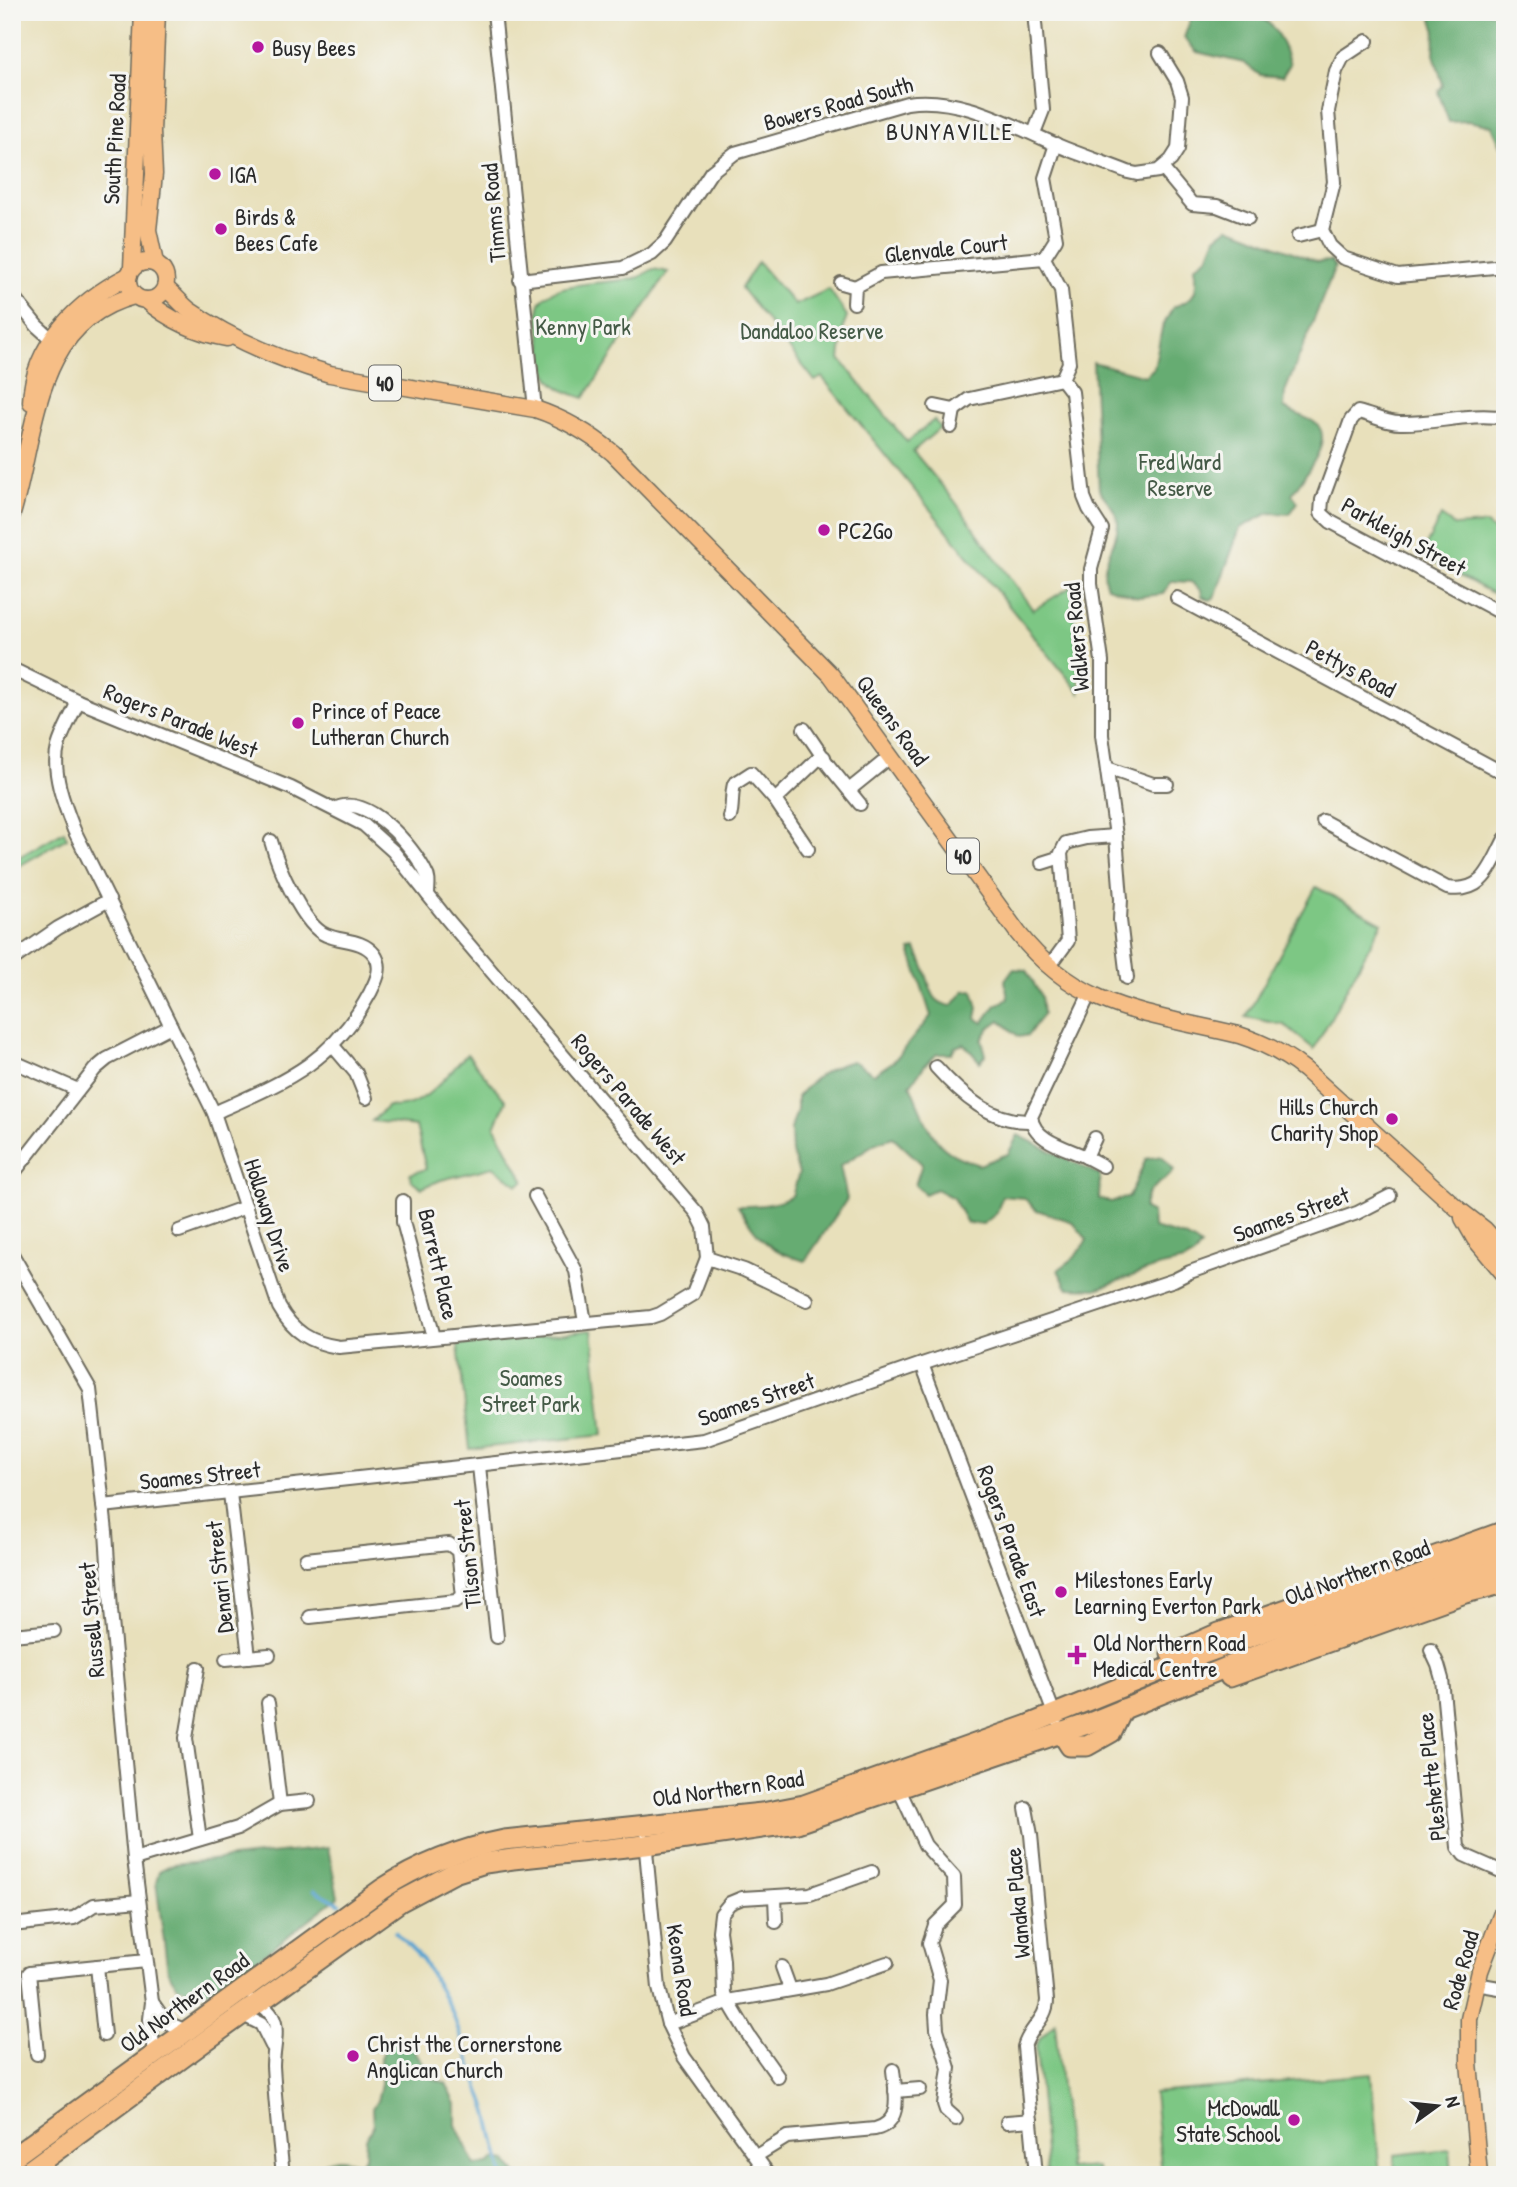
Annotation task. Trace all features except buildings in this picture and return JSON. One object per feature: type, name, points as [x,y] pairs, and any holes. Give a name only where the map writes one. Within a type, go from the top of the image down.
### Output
[{"type":"highway","points":[[1151,1675],[1166,1657],[1219,1633],[1505,1531]]},
{"type":"highway","name":"Old Northern Road","points":[[23,2175],[401,1901],[454,1873],[501,1860],[804,1805],[1058,1723],[1123,1709],[1505,1551]]},
{"type":"highway","name":"Old Northern Road","points":[[12,2158],[382,1889],[433,1861],[504,1840],[644,1835],[797,1823],[898,1789],[1058,1723],[1151,1675],[1440,1577],[1505,1568]]},
{"type":"highway","points":[[1174,1688],[1207,1685],[1465,1593],[1505,1583]]},
{"type":"main road","name":"South Pine Road","points":[[130,272],[143,12]]},
{"type":"main road","name":"South Pine Road","points":[[155,263],[148,230],[154,174],[152,132],[157,12]]},
{"type":"main road","points":[[12,514],[30,433],[61,327],[85,304],[142,262],[155,263]]},
{"type":"main road","name":"40","points":[[155,263],[166,276],[165,288]]},
{"type":"main road","points":[[130,272],[128,287],[140,298]]},
{"type":"main road","points":[[56,344],[114,301],[158,297],[165,288]]},
{"type":"main road","name":"Queens Road","points":[[165,288],[191,311],[240,340],[299,365],[330,374],[535,409],[575,425],[613,453],[831,675],[1018,933],[1049,967],[1089,995],[1121,1008],[1256,1041],[1286,1055],[1458,1209],[1484,1229],[1505,1252]]},
{"type":"main road","name":"Queens Road","points":[[140,298],[166,315],[196,329],[216,337],[240,340]]},
{"type":"main road","name":"Queens Road","points":[[1458,1209],[1475,1239],[1505,1275]]},
{"type":"main road","name":"Rode Road","points":[[1479,2175],[1468,2039],[1469,2019],[1476,1984],[1505,1905]]},
{"type":"street","name":"Timms Road","points":[[494,12],[535,409]]},
{"type":"street","points":[[1034,12],[1043,110],[1034,133]]},
{"type":"street","points":[[1367,41],[1343,57],[1336,71],[1328,111],[1334,182],[1322,230],[1330,246],[1343,258],[1398,276],[1505,267]]},
{"type":"street","points":[[1160,52],[1177,81],[1182,97],[1178,149],[1163,169],[1192,204],[1217,206],[1248,218]]},
{"type":"street","name":"Bowers Road South","points":[[520,280],[611,270],[638,263],[665,242],[712,172],[722,161],[735,153],[920,101],[959,106],[1137,174],[1163,169]]},
{"type":"street","points":[[1044,258],[1056,239],[1045,178],[1056,144]]},
{"type":"street","points":[[1298,236],[1322,230]]},
{"type":"street","name":"Glenvale Court","points":[[855,286],[881,273],[1044,258]]},
{"type":"street","name":"Walkers Road","points":[[1044,258],[1061,290],[1069,363],[1062,379],[1072,392],[1084,497],[1102,529],[1091,569],[1091,584],[1102,661],[1101,736],[1116,836],[1120,920],[1127,978]]},
{"type":"street","points":[[841,283],[855,286],[854,303]]},
{"type":"street","points":[[12,295],[37,326],[56,344]]},
{"type":"street","points":[[951,427],[954,410],[969,399],[1062,379]]},
{"type":"street","points":[[935,406],[954,410]]},
{"type":"street","name":"Parkleigh Street","points":[[1505,418],[1488,415],[1400,423],[1382,421],[1358,412],[1351,420],[1322,500],[1321,513],[1331,522],[1505,615]]},
{"type":"street","name":"Pettys Road","points":[[1177,598],[1505,774]]},
{"type":"street","name":"Rogers Parade West","points":[[12,669],[78,701],[291,788],[364,825],[384,841],[697,1213],[704,1227],[707,1258]]},
{"type":"street","name":"Holloway Drive","points":[[78,701],[57,749],[58,771],[66,810],[214,1114],[279,1307],[296,1331],[321,1345],[339,1347],[660,1314],[693,1294],[707,1258]]},
{"type":"street","points":[[804,729],[860,804]]},
{"type":"street","points":[[849,790],[891,756]]},
{"type":"street","points":[[775,800],[817,760],[824,757]]},
{"type":"street","points":[[1107,768],[1153,785],[1167,784]]},
{"type":"street","points":[[730,817],[734,784],[751,773],[775,800],[808,849]]},
{"type":"street","points":[[1322,821],[1447,888],[1460,890],[1474,887],[1485,876],[1505,839]]},
{"type":"street","points":[[1049,967],[1068,941],[1061,857],[1066,843],[1116,836]]},
{"type":"street","points":[[214,1114],[289,1079],[333,1046],[365,1002],[379,977],[379,964],[375,954],[363,944],[328,937],[317,931],[278,866],[271,841]]},
{"type":"street","points":[[1042,863],[1061,857]]},
{"type":"street","points":[[12,960],[58,928],[109,900]]},
{"type":"street","points":[[1089,995],[1034,1108],[1032,1121],[1040,1135],[1103,1166]]},
{"type":"street","points":[[12,1175],[95,1069],[107,1059],[171,1026]]},
{"type":"street","points":[[333,1046],[356,1073],[366,1098]]},
{"type":"street","points":[[12,1061],[78,1090]]},
{"type":"street","points":[[936,1067],[968,1100],[1011,1121],[1032,1121]]},
{"type":"street","points":[[1086,1157],[1095,1138]]},
{"type":"street","points":[[535,1196],[576,1271],[585,1322]]},
{"type":"street","name":"Soames Street","points":[[103,1506],[705,1440],[1174,1280],[1357,1213],[1390,1196]]},
{"type":"street","name":"Barrett Place","points":[[403,1201],[403,1222],[434,1337]]},
{"type":"street","points":[[178,1231],[246,1207]]},
{"type":"street","name":"Russell Street","points":[[12,1254],[90,1388],[134,1860],[152,2002],[150,2019],[154,2054]]},
{"type":"street","points":[[707,1258],[744,1270],[807,1300]]},
{"type":"street","name":"Rogers Parade East","points":[[922,1364],[1058,1723]]},
{"type":"street","name":"Tilson Street","points":[[479,1466],[497,1637]]},
{"type":"street","name":"Denari Street","points":[[230,1493],[249,1657]]},
{"type":"street","points":[[306,1559],[449,1544],[458,1551],[463,1596],[456,1601],[310,1616]]},
{"type":"street","points":[[12,1636],[54,1631]]},
{"type":"street","name":"Pleshette Place","points":[[1431,1650],[1442,1679],[1458,1847],[1464,1855],[1505,1873]]},
{"type":"street","name":"Denari Street","points":[[226,1659],[269,1655]]},
{"type":"street","points":[[198,1668],[186,1738],[200,1839]]},
{"type":"street","points":[[268,1703],[280,1804]]},
{"type":"street","points":[[898,1789],[925,1845],[950,1871],[954,1880],[955,1905],[935,1925],[929,1942],[940,1980],[937,2029],[949,2068],[943,2101],[946,2110],[956,2119]]},
{"type":"street","points":[[134,1860],[238,1828],[280,1804],[309,1801]]},
{"type":"street","name":"Wanaka Place","points":[[1026,1808],[1032,1844],[1046,1995],[1044,2014],[1030,2033],[1024,2047],[1031,2120]]},
{"type":"street","name":"Keona Road","points":[[644,1835],[659,1988],[668,2024],[684,2057],[769,2175]]},
{"type":"street","points":[[778,2077],[727,2002],[723,1990],[724,1970],[719,1931],[721,1914],[730,1903],[742,1898],[810,1894],[872,1872]]},
{"type":"street","points":[[775,1897],[776,1922]]},
{"type":"street","points":[[12,1925],[74,1918],[94,1905],[139,1901]]},
{"type":"street","points":[[37,2054],[29,1973],[146,1961]]},
{"type":"street","points":[[668,2024],[727,2002],[834,1982],[887,1963]]},
{"type":"street","points":[[97,1966],[104,2035]]},
{"type":"street","points":[[782,1967],[790,1989]]},
{"type":"street","points":[[1476,1984],[1505,1989]]},
{"type":"street","points":[[227,2001],[249,2000],[251,2009],[272,2046],[283,2175]]},
{"type":"street","points":[[152,2002],[166,2022],[187,2031]]},
{"type":"street","points":[[251,2009],[270,2013],[276,2036],[272,2046]]},
{"type":"street","points":[[756,2156],[787,2137],[875,2129],[886,2125],[896,2109],[893,2070]]},
{"type":"street","points":[[895,2091],[920,2089]]},
{"type":"street","points":[[1007,2122],[1031,2120],[1036,2175]]},
{"type":"green space","points":[[1193,12],[1243,12],[1266,20],[1282,44],[1290,64],[1282,77],[1260,75],[1244,63],[1197,52],[1184,38]]},
{"type":"green space","points":[[1430,12],[1505,12],[1505,154],[1492,126],[1468,121],[1449,122],[1438,92],[1443,85],[1434,54],[1435,29]]},
{"type":"green space","name":"Fred Ward Reserve","points":[[1229,227],[1318,262],[1331,261],[1335,267],[1285,392],[1284,408],[1314,422],[1320,429],[1320,448],[1292,494],[1298,502],[1290,514],[1269,513],[1240,528],[1215,597],[1210,600],[1202,596],[1201,590],[1191,582],[1172,581],[1163,594],[1138,597],[1107,587],[1105,579],[1106,562],[1118,523],[1113,510],[1099,490],[1093,362],[1145,376],[1154,368],[1162,328],[1173,307],[1187,301],[1194,293],[1195,266],[1208,257],[1216,237]]},
{"type":"green space","name":"Dandaloo Reserve","points":[[758,262],[795,305],[829,289],[847,316],[840,359],[907,442],[934,420],[940,428],[913,451],[954,500],[1033,610],[1072,586],[1080,693],[822,377],[815,381],[741,288]]},
{"type":"green space","name":"Kenny Park","points":[[653,269],[668,272],[584,398],[561,389],[551,379],[544,365],[539,307],[544,298],[567,287],[639,277]]},
{"type":"green space","points":[[1441,516],[1455,526],[1485,524],[1505,540],[1505,600],[1421,555]]},
{"type":"green space","points":[[64,831],[67,838],[12,870],[12,853],[17,858]]},
{"type":"green space","points":[[1316,887],[1382,923],[1314,1049],[1284,1025],[1246,1017]]},
{"type":"green space","points":[[916,949],[937,1000],[952,1006],[964,991],[973,990],[978,1008],[976,1018],[983,1023],[996,1005],[1008,999],[1005,980],[1013,969],[1026,970],[1041,996],[1043,1014],[1028,1035],[1019,1037],[1000,1020],[989,1028],[982,1040],[986,1055],[980,1062],[964,1044],[955,1047],[951,1054],[937,1054],[910,1085],[924,1119],[939,1143],[952,1154],[979,1165],[1008,1154],[1018,1135],[1100,1175],[1099,1199],[1111,1202],[1129,1197],[1146,1159],[1162,1156],[1174,1170],[1151,1190],[1144,1209],[1152,1213],[1153,1228],[1185,1237],[1201,1246],[1194,1256],[1096,1289],[1067,1288],[1058,1270],[1074,1258],[1087,1240],[1073,1222],[1037,1210],[1024,1198],[1002,1196],[997,1213],[983,1224],[967,1223],[953,1198],[936,1189],[925,1194],[915,1185],[922,1164],[893,1137],[876,1143],[840,1166],[847,1199],[805,1261],[781,1253],[758,1235],[738,1206],[772,1204],[792,1196],[799,1173],[792,1153],[791,1129],[797,1110],[797,1097],[822,1074],[844,1063],[853,1061],[874,1074],[894,1061],[931,1016],[910,950]]},
{"type":"green space","points":[[467,1054],[506,1101],[495,1127],[524,1181],[518,1185],[493,1167],[441,1180],[422,1188],[411,1180],[410,1174],[426,1169],[416,1126],[372,1121],[388,1106],[412,1104],[432,1091]]},
{"type":"green space","name":"Soames Street Park","points":[[592,1330],[603,1435],[470,1449],[458,1345]]},
{"type":"green space","points":[[328,1848],[338,1897],[220,1989],[198,1993],[178,1987],[168,1972],[156,1882],[159,1871],[173,1864]]},
{"type":"green space","points":[[1055,2023],[1069,2169],[1097,2167],[1098,2175],[1047,2175],[1036,2047],[1040,2038]]},
{"type":"green space","points":[[390,2037],[412,2046],[432,2078],[446,2083],[456,2104],[456,2125],[475,2165],[489,2164],[495,2159],[507,2161],[517,2175],[315,2175],[315,2168],[331,2160],[359,2163],[365,2157],[366,2139],[373,2125],[372,2108],[377,2101],[381,2084],[381,2058]]},
{"type":"green space","points":[[1371,2074],[1380,2175],[1162,2175],[1154,2093]]},
{"type":"green space","points":[[1450,2149],[1452,2175],[1396,2175],[1394,2155]]},
{"type":"waterway","points":[[314,1890],[340,1904]]},
{"type":"waterway","points":[[395,1932],[423,1960],[452,2012],[488,2112],[503,2175]]},
{"type":"place","name":"Busy Bees","points":[[258,47]]},
{"type":"place","name":"IGA","points":[[215,174]]},
{"type":"place","name":"Birds & Bees Cafe","points":[[221,229]]},
{"type":"place","name":"PC2Go","points":[[824,530]]},
{"type":"place","name":"Prince of Peace Lutheran Church","points":[[298,723]]},
{"type":"place","name":"Hills Church Charity Shop","points":[[1392,1119]]},
{"type":"place","name":"Milestones Early Learning Everton Park","points":[[1061,1592]]},
{"type":"place","name":"Old Northern Road Medical Centre","points":[[1077,1655]]},
{"type":"place","name":"Christ the Cornerstone Anglican Church","points":[[353,2056]]},
{"type":"place","name":"McDowall State School","points":[[1294,2120]]},
{"type":"district","name":"BUNYAVILLE","points":[[950,131]]}]
